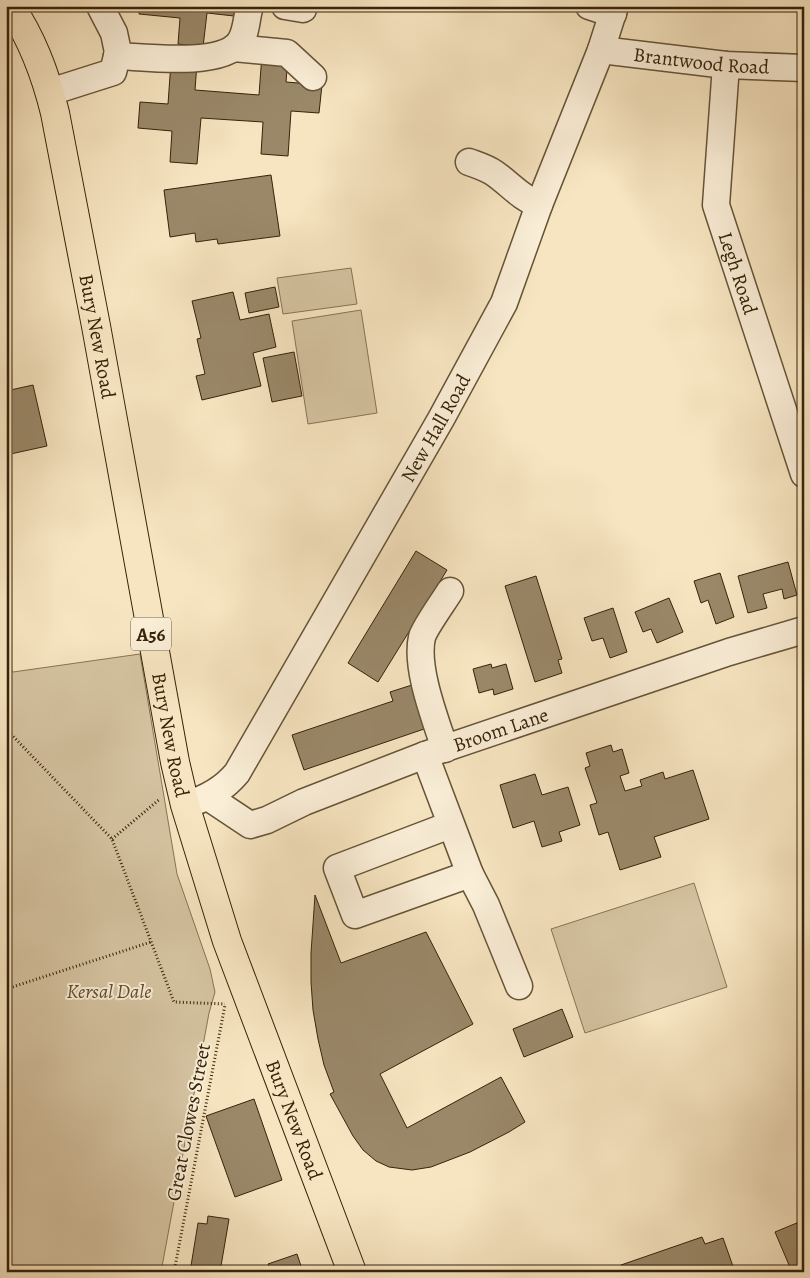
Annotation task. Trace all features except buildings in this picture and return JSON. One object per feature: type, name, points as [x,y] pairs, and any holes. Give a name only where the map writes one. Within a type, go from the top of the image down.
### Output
[{"type":"highway","name":"Bury New Road","points":[[17,8],[50,92],[96,326],[119,462],[191,796],[227,941],[236,997],[352,1272]]},
{"type":"street","points":[[50,92],[112,72],[118,52],[114,33],[100,6]]},
{"type":"street","points":[[117,56],[196,59],[224,53],[234,48],[243,36],[250,6]]},
{"type":"street","name":"New Hall Road","points":[[191,796],[228,784],[237,773],[441,419],[504,303],[539,205],[601,50],[605,9]]},
{"type":"street","points":[[234,48],[287,53],[314,77]]},
{"type":"street","name":"Brantwood Road","points":[[601,50],[726,65],[804,68]]},
{"type":"street","name":"Legh Road","points":[[726,65],[716,205],[803,467]]},
{"type":"street","points":[[469,162],[492,171],[519,195],[539,205]]},
{"type":"street","points":[[450,590],[422,636],[421,663],[434,715],[435,752],[450,825],[470,874],[486,905],[519,986]]},
{"type":"street","name":"Broom Lane","points":[[191,796],[250,824],[267,820],[304,802],[435,752],[729,652],[804,630]]},
{"type":"street","points":[[450,825],[338,868],[355,915],[470,874]]},
{"type":"path","points":[[6,729],[112,839],[174,1002],[236,997]]},
{"type":"path","points":[[112,839],[169,792],[191,796]]},
{"type":"path","points":[[6,989],[152,942]]},
{"type":"path","name":"Great Clowes Street","points":[[174,1272],[236,997]]},
{"type":"green space","points":[[351,268],[357,304],[283,314],[277,278]]},
{"type":"green space","points":[[361,310],[377,413],[308,424],[292,321]]},
{"type":"green space","name":"Kersal Dale","points":[[140,654],[177,874],[210,969],[215,992],[209,1013],[161,1272],[6,1272],[6,662],[13,672]]},
{"type":"green space","points":[[694,883],[727,987],[585,1033],[551,929]]}]
